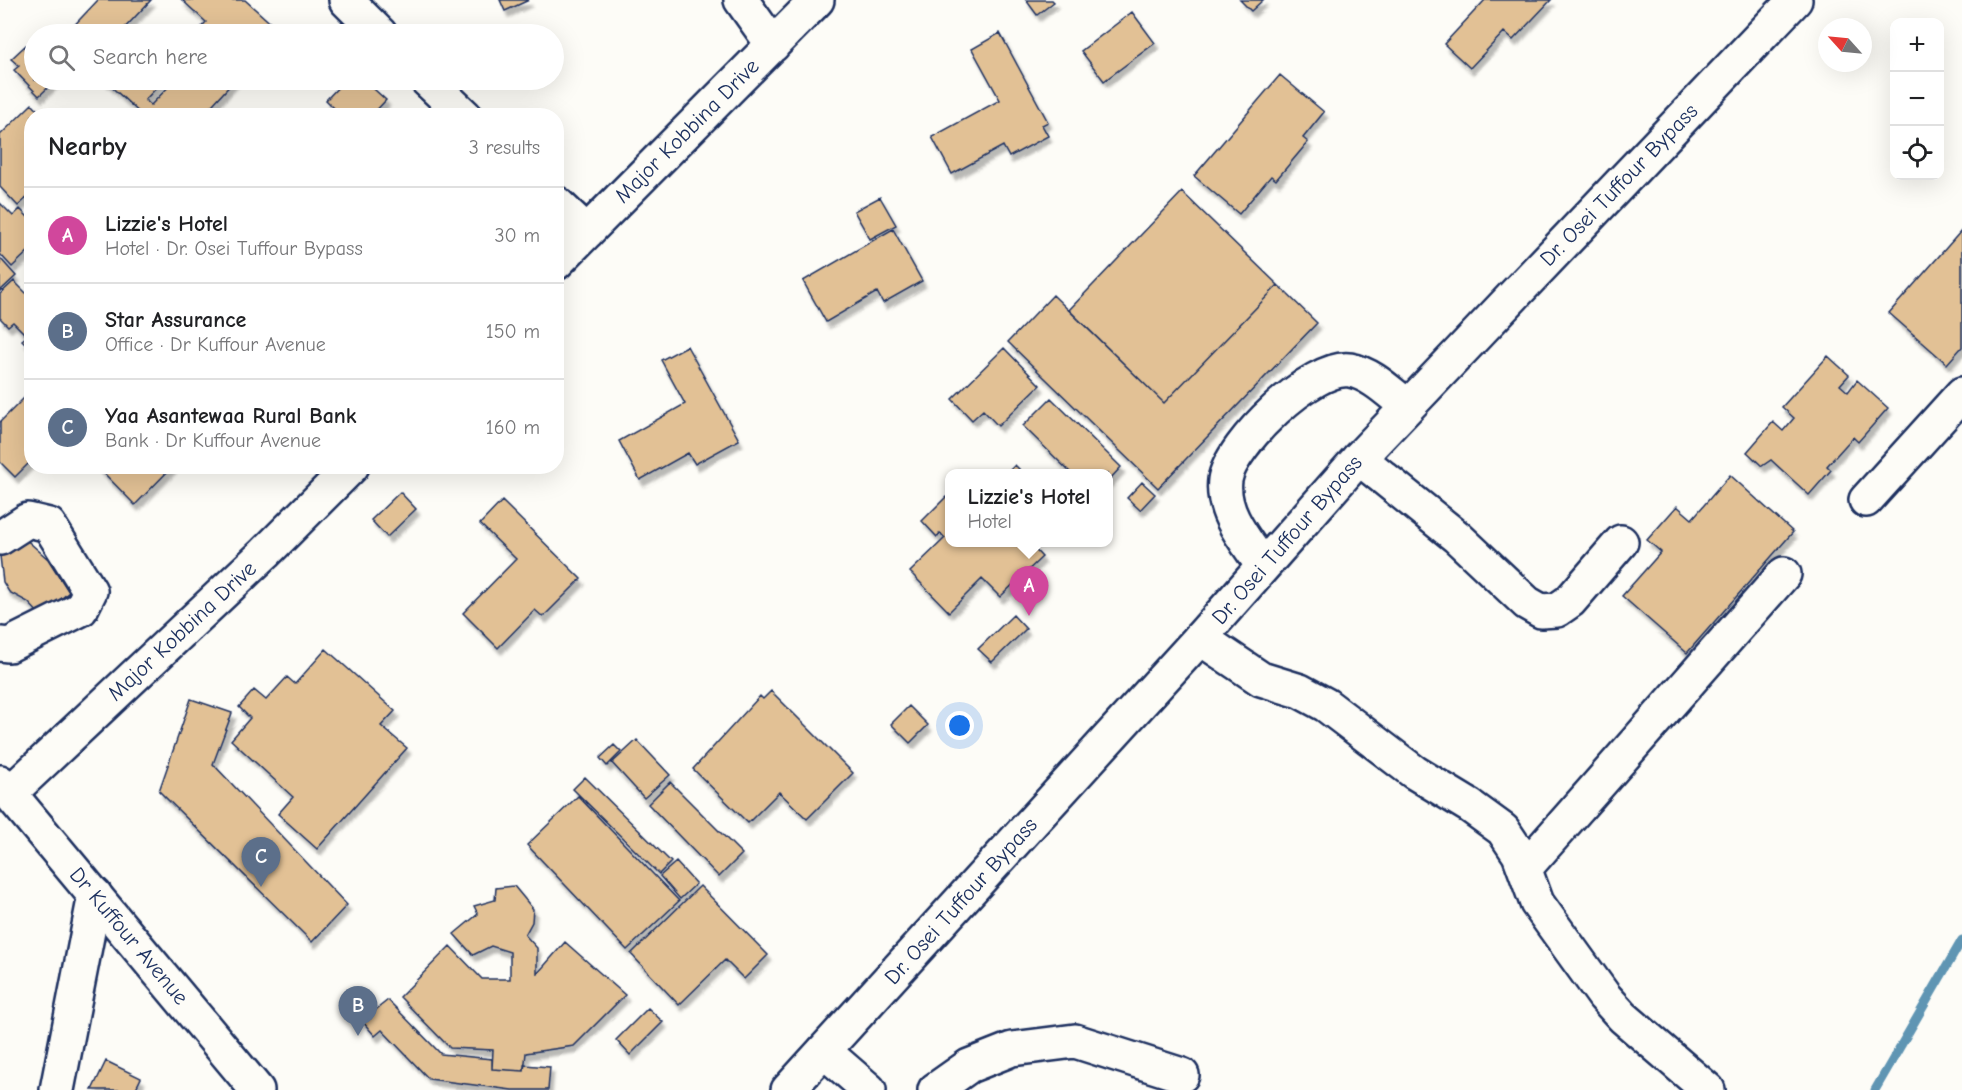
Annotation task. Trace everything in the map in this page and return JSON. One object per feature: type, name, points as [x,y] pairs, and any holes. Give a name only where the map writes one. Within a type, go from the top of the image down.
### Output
[{"type":"main road","points":[[346,0],[370,24]]},
{"type":"main road","points":[[741,0],[773,45]]},
{"type":"main road","name":"Major Kobbina Drive","points":[[564,254],[817,0]]},
{"type":"main road","name":"Dr. Osei Tuffour Bypass","points":[[788,1090],[1200,638],[1407,406],[1796,0]]},
{"type":"main road","points":[[438,90],[457,108]]},
{"type":"main road","points":[[564,210],[587,232]]},
{"type":"main road","points":[[1263,566],[1236,526],[1227,506],[1226,479],[1235,456],[1280,405],[1311,381],[1333,371],[1348,370],[1367,375],[1407,406]]},
{"type":"main road","points":[[1866,500],[1962,394]]},
{"type":"main road","points":[[1359,458],[1457,537],[1527,603],[1541,611],[1557,610],[1570,601],[1621,542]]},
{"type":"main road","name":"Major Kobbina Drive","points":[[5,788],[266,553],[344,474]]},
{"type":"main road","points":[[0,538],[28,520],[49,525],[90,591],[81,609],[3,640]]},
{"type":"main road","points":[[1525,868],[1784,574]]},
{"type":"main road","points":[[1200,638],[1261,679],[1300,690],[1326,705],[1414,772],[1487,818],[1512,841],[1525,868],[1537,903],[1604,996],[1623,1017],[1708,1090]]},
{"type":"main road","name":"Dr Kuffour Avenue","points":[[5,788],[255,1089]]},
{"type":"main road","points":[[57,1090],[95,895]]},
{"type":"main road","points":[[935,1090],[969,1066],[1012,1049],[1075,1041],[1182,1075]]},
{"type":"main road","points":[[824,1051],[869,1090]]},
{"type":"building","points":[[98,0],[151,0],[128,24],[75,24]]},
{"type":"building","points":[[182,0],[245,0],[272,24],[204,24],[206,22]]},
{"type":"building","points":[[500,0],[529,0],[505,11]]},
{"type":"building","points":[[1026,0],[1052,0],[1054,2],[1037,15]]},
{"type":"building","points":[[1240,0],[1263,0],[1251,11]]},
{"type":"building","points":[[1485,0],[1551,0],[1513,40],[1504,32],[1470,68],[1444,44]]},
{"type":"building","points":[[1132,12],[1155,43],[1104,81],[1081,51]]},
{"type":"building","points":[[1000,33],[1048,122],[1042,125],[1048,136],[1009,157],[1003,146],[952,174],[932,137],[1000,100],[972,49]]},
{"type":"building","points":[[24,47],[24,80],[14,70],[19,66],[11,59]]},
{"type":"building","points":[[1280,75],[1324,112],[1303,138],[1308,142],[1276,180],[1271,176],[1239,214],[1194,176]]},
{"type":"building","points":[[33,90],[45,90],[39,96]]},
{"type":"building","points":[[115,90],[154,90],[145,100],[151,105],[165,90],[226,90],[209,108],[134,108]]},
{"type":"building","points":[[336,90],[375,90],[386,100],[378,108],[334,108],[326,100]]},
{"type":"building","points":[[24,112],[24,200],[18,206],[0,187],[0,135]]},
{"type":"building","points":[[1182,192],[1278,285],[1164,403],[1069,310]]},
{"type":"building","points":[[880,197],[896,225],[870,239],[854,211]]},
{"type":"building","points":[[0,203],[13,216],[20,209],[24,213],[24,256],[12,267],[0,254]]},
{"type":"building","points":[[893,229],[922,281],[883,303],[877,292],[826,322],[803,281]]},
{"type":"building","points":[[1962,230],[1962,347],[1947,364],[1889,313]]},
{"type":"building","points":[[0,258],[16,276],[0,291]]},
{"type":"building","points":[[14,281],[24,291],[24,333],[13,322],[8,326],[0,318],[0,294]]},
{"type":"building","points":[[1278,285],[1317,323],[1158,488],[1008,342],[1053,295],[1164,403]]},
{"type":"building","points":[[687,346],[739,440],[695,464],[688,453],[640,480],[619,441],[685,404],[661,360]]},
{"type":"building","points":[[1004,348],[1040,385],[998,426],[983,410],[972,420],[952,399]]},
{"type":"building","points":[[1828,356],[1849,375],[1840,385],[1848,392],[1857,380],[1888,408],[1858,442],[1853,437],[1827,466],[1831,470],[1809,495],[1771,460],[1762,466],[1747,452],[1773,422],[1783,431],[1794,418],[1782,407]]},
{"type":"building","points":[[24,398],[24,468],[15,477],[0,462],[0,422]]},
{"type":"building","points":[[1051,398],[1121,467],[1113,476],[1113,469],[1067,469],[1023,426]]},
{"type":"building","points":[[105,474],[165,474],[135,505]]},
{"type":"building","points":[[1730,475],[1793,532],[1687,653],[1622,596],[1661,552],[1647,540],[1677,506],[1692,519]]},
{"type":"building","points":[[1142,482],[1155,494],[1140,510],[1127,498]]},
{"type":"building","points":[[400,492],[416,509],[387,537],[371,520]]},
{"type":"building","points":[[945,498],[945,538],[940,533],[937,537],[922,521]]},
{"type":"building","points":[[502,501],[581,579],[543,617],[535,610],[498,648],[463,613],[516,559],[480,524]]},
{"type":"building","points":[[22,536],[48,559],[69,592],[41,616],[28,602],[9,592],[3,582],[0,556]]},
{"type":"building","points":[[945,538],[945,547],[1033,547],[1042,557],[1000,597],[982,579],[949,612],[910,572]]},
{"type":"building","points":[[1013,615],[1026,629],[992,662],[978,649]]},
{"type":"building","points":[[326,649],[395,711],[381,726],[407,748],[317,849],[278,814],[293,797],[231,740],[250,718],[239,707],[254,690],[266,700],[287,677],[295,684]]},
{"type":"building","points":[[771,691],[853,773],[807,819],[779,792],[748,823],[693,769],[760,696],[763,699]]},
{"type":"building","points":[[191,699],[232,713],[213,764],[347,905],[312,942],[159,791]]},
{"type":"building","points":[[909,706],[928,725],[910,743],[891,724]]},
{"type":"building","points":[[637,740],[670,775],[644,798],[612,763]]},
{"type":"building","points":[[614,745],[621,752],[607,766],[600,758]]},
{"type":"building","points":[[585,777],[671,862],[659,874],[573,789]]},
{"type":"building","points":[[670,782],[742,854],[719,877],[648,804]]},
{"type":"building","points":[[578,796],[679,901],[627,950],[527,845]]},
{"type":"building","points":[[676,862],[696,884],[680,899],[660,876]]},
{"type":"building","points":[[514,886],[533,909],[532,922],[525,935],[537,948],[537,974],[565,942],[625,995],[574,1046],[526,1053],[524,1071],[492,1069],[493,1050],[450,1048],[400,997],[450,946],[482,979],[510,979],[510,952],[491,946],[473,955],[454,934],[478,914],[474,906],[495,900],[496,888]]},
{"type":"building","points":[[700,886],[768,955],[744,979],[725,960],[679,1005],[631,954]]},
{"type":"building","points":[[388,1000],[441,1054],[492,1059],[492,1069],[524,1071],[524,1065],[550,1067],[548,1090],[512,1090],[429,1079],[382,1030],[375,1036],[362,1021]]},
{"type":"building","points":[[648,1008],[663,1022],[630,1055],[616,1040]]},
{"type":"building","points":[[106,1061],[141,1078],[135,1090],[92,1090]]},
{"type":"waterway","points":[[1875,1090],[1962,940]]},
{"type":"place","name":"Lizzie's Hotel","points":[[1029,616]]},
{"type":"place","name":"Yaa Asantewaa Rural Bank","points":[[261,887]]},
{"type":"place","name":"Star Assurance","points":[[358,1036]]}]
